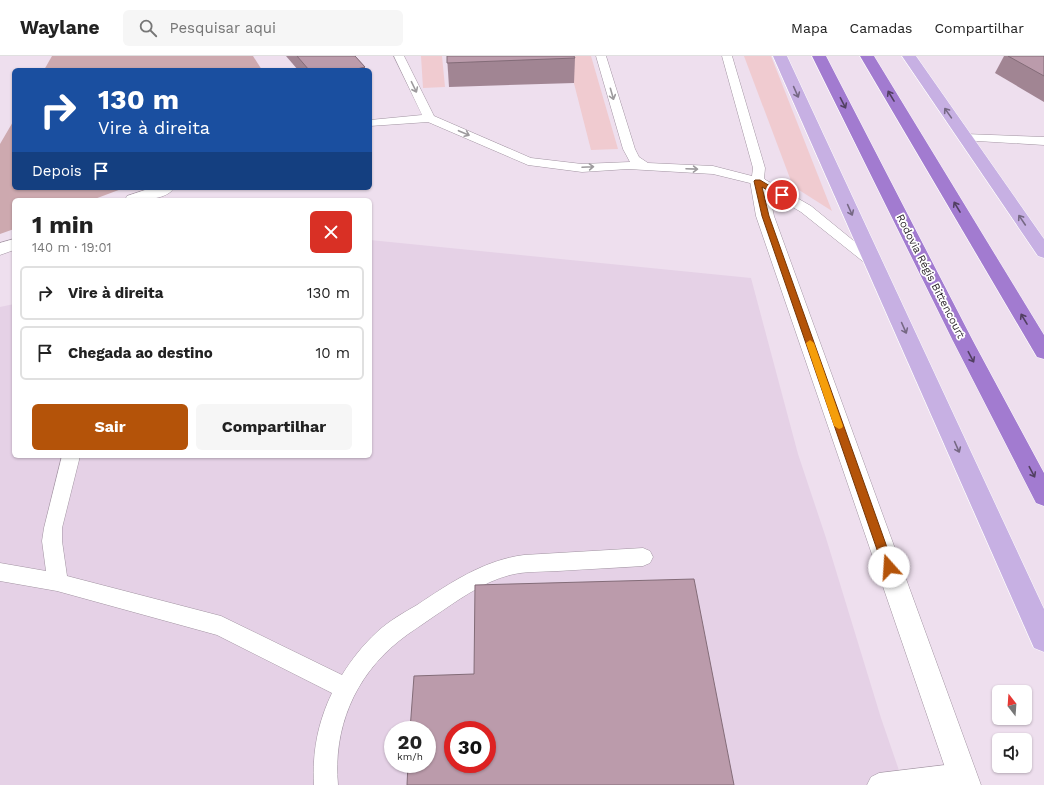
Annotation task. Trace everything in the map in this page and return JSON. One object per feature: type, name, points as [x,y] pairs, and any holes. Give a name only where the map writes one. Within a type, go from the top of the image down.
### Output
[{"type":"highway","name":"Rodovia Régis Bittencourt","points":[[819,56],[963,341],[1044,496]]},
{"type":"highway","points":[[868,56],[1044,352]]},
{"type":"main road","points":[[780,56],[1044,639]]},
{"type":"main road","points":[[909,56],[1044,252]]},
{"type":"street","points":[[758,181],[768,223],[964,780]]},
{"type":"street","points":[[139,198],[161,190]]},
{"type":"street","points":[[0,249],[12,245]]},
{"type":"lane","points":[[399,56],[429,118]]},
{"type":"lane","points":[[601,56],[629,149],[634,159],[645,167]]},
{"type":"lane","points":[[727,56],[759,168],[758,181]]},
{"type":"lane","points":[[372,123],[429,118],[528,161],[582,168],[628,165],[713,170],[758,181],[806,209],[874,264]]},
{"type":"lane","points":[[965,138],[1044,141]]},
{"type":"lane","points":[[57,582],[52,528],[70,458]]},
{"type":"lane","points":[[326,785],[324,774],[326,746],[335,711],[346,688],[363,661],[385,638],[454,592],[480,577],[505,567],[537,563],[644,557]]},
{"type":"lane","points":[[0,572],[57,582],[220,626],[346,688]]},
{"type":"lane","points":[[879,785],[936,777],[964,780]]},
{"type":"shaded area","points":[[52,56],[253,56],[261,68],[45,68]]},
{"type":"shaded area","points":[[421,56],[442,56],[445,87],[423,88]]},
{"type":"shaded area","points":[[567,56],[591,56],[618,149],[591,150]]},
{"type":"shaded area","points":[[744,56],[771,56],[832,211],[799,190],[791,181]]},
{"type":"shaded area","points":[[12,123],[12,190],[119,190],[97,198],[12,198],[12,230],[0,234],[0,144]]},
{"type":"shaded area","points":[[372,240],[751,278],[798,454],[826,538],[881,718],[904,785],[0,785],[0,307],[12,304],[12,458],[372,458]]},
{"type":"building","points":[[297,56],[355,56],[365,67],[361,68],[307,68]]},
{"type":"building","points":[[447,56],[574,56],[575,58],[447,63]]},
{"type":"building","points":[[1008,56],[1044,56],[1044,76]]},
{"type":"building","points":[[694,579],[734,785],[407,785],[408,773],[436,773],[436,721],[411,721],[414,676],[474,674],[475,585]]},
{"type":"slow traffic","points":[[810,343],[839,426]]},
{"type":"route","points":[[782,195],[758,181],[765,216],[889,567]]}]
